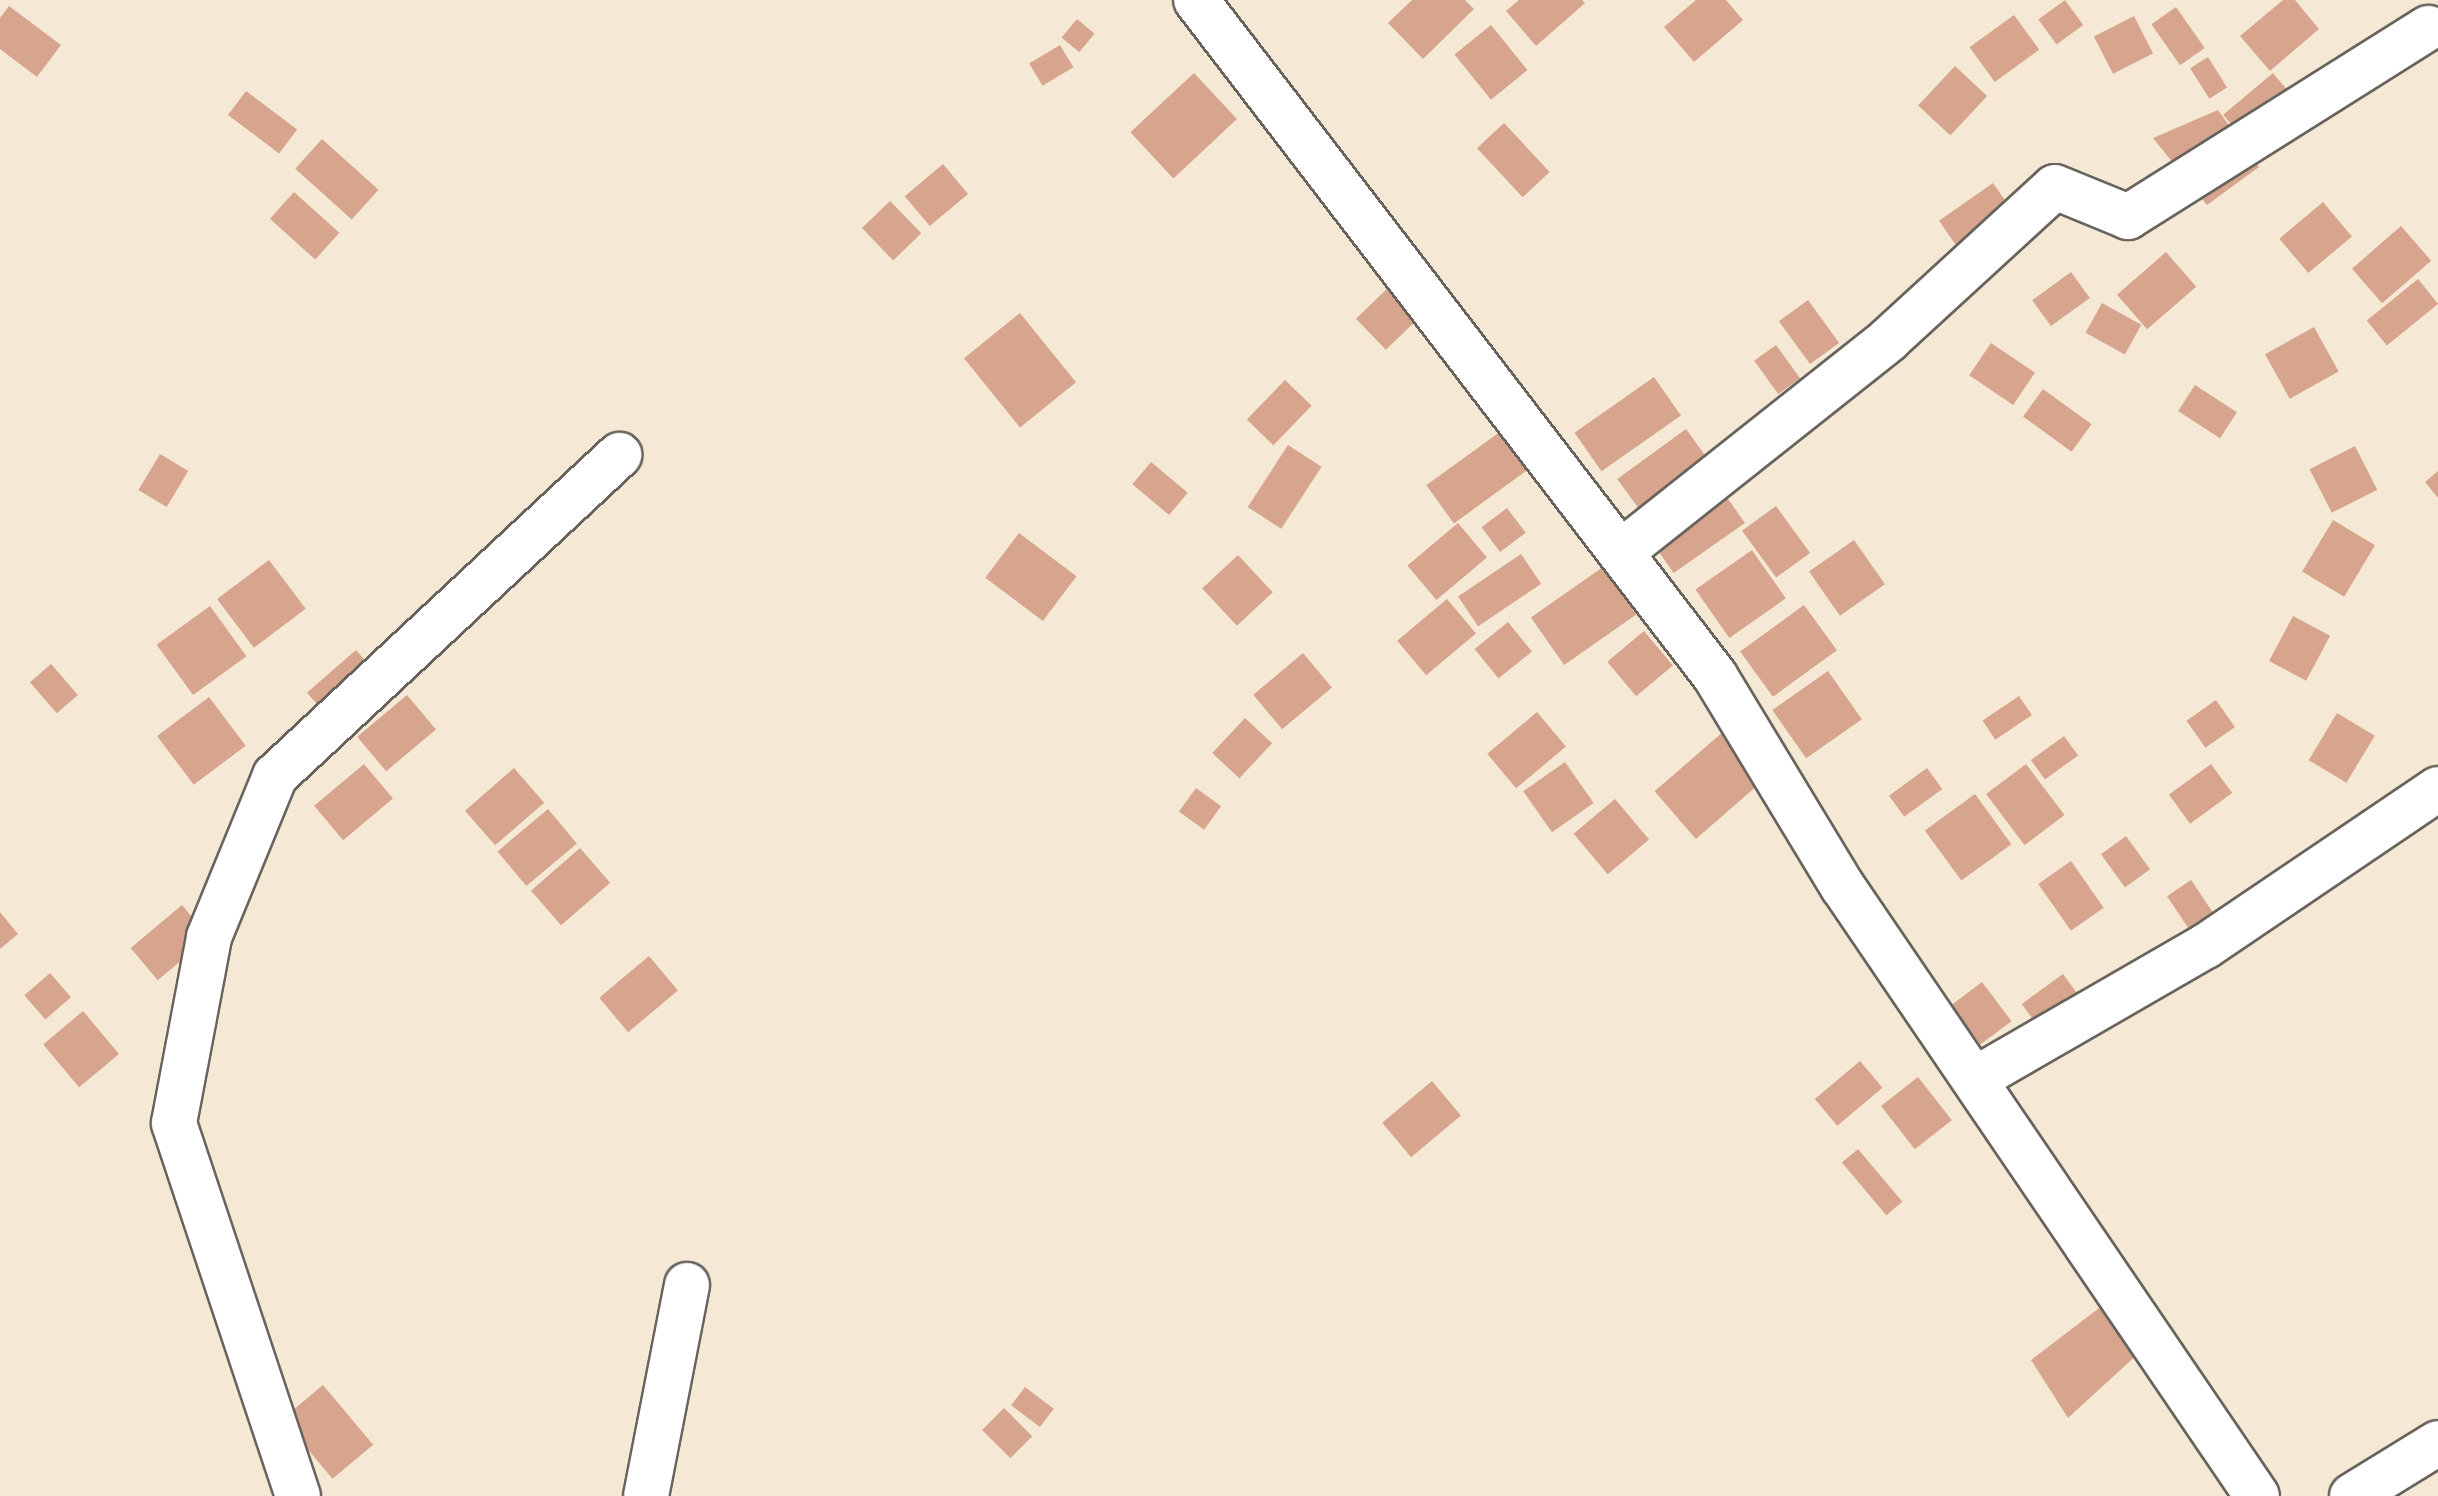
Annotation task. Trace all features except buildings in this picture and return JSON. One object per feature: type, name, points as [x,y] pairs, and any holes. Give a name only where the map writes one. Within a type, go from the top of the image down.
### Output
[{"type":"street","points":[[1196,0],[1715,676],[1843,887],[1977,1078],[2257,1496]]},
{"type":"street","points":[[1621,552],[1888,340],[2055,187],[2128,217],[2428,28]]},
{"type":"street","points":[[298,1496],[174,1123],[209,937],[275,776],[619,455]]},
{"type":"street","points":[[1977,1078],[2206,946],[2438,789]]},
{"type":"street","points":[[646,1496],[687,1285]]},
{"type":"street","points":[[2352,1496],[2438,1443]]}]
